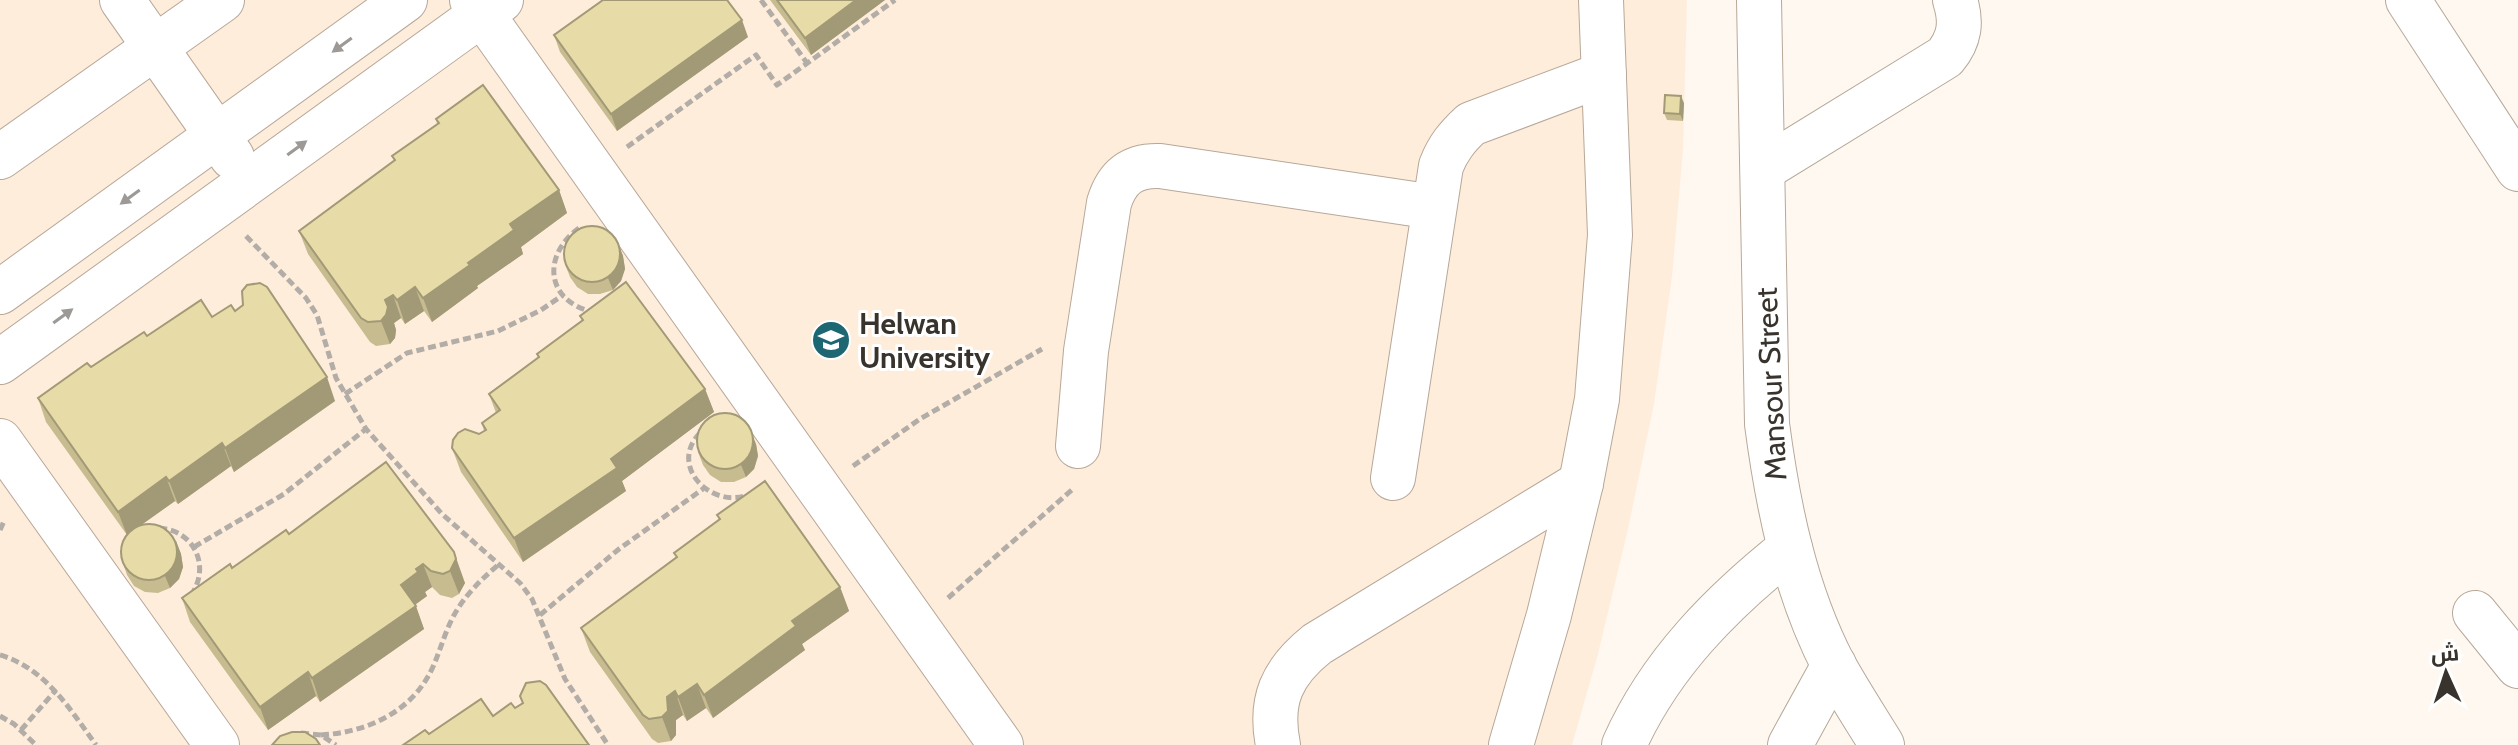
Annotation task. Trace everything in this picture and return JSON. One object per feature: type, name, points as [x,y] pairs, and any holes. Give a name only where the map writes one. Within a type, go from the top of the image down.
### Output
[{"type":"street","points":[[122,0],[216,135],[233,194]]},
{"type":"street","points":[[0,157],[222,0]]},
{"type":"street","points":[[0,292],[405,0]]},
{"type":"street","points":[[1511,745],[1549,615],[1581,483],[1597,399],[1610,235],[1601,0]]},
{"type":"street","name":"Mansour Street","points":[[1759,0],[1767,424],[1776,486],[1790,548],[1809,607],[1834,665],[1882,745]]},
{"type":"street","points":[[1763,169],[1945,57],[1958,34],[1955,0]]},
{"type":"street","points":[[2408,0],[2518,169]]},
{"type":"street","points":[[0,362],[233,194],[485,5],[605,186],[1001,745]]},
{"type":"street","points":[[1393,478],[1434,207],[1441,166],[1447,151],[1456,137],[1471,124],[1604,74]]},
{"type":"street","points":[[1078,446],[1086,351],[1109,203],[1113,188],[1123,176],[1147,165],[1160,166],[1434,207]]},
{"type":"street","points":[[0,441],[217,745]]},
{"type":"street","points":[[1278,745],[1274,727],[1276,703],[1284,680],[1298,659],[1317,644],[1581,483]]},
{"type":"street","points":[[1624,745],[1652,694],[1681,653],[1714,614],[1750,579],[1790,548]]},
{"type":"street","points":[[2475,613],[2518,666]]},
{"type":"street","points":[[1790,745],[1834,665]]},
{"type":"path","points":[[761,0],[807,63]]},
{"type":"path","points":[[603,310],[582,310],[563,295],[553,270],[554,256],[560,245],[605,186],[756,55],[777,85],[895,0]]},
{"type":"path","points":[[233,194],[317,315],[336,378],[366,429],[442,514],[520,583],[540,615],[565,679],[608,745]]},
{"type":"path","points":[[345,394],[407,353],[498,331],[541,310],[563,295]]},
{"type":"path","points":[[751,393],[695,438],[690,450],[690,464],[695,478],[703,489],[716,497],[745,497],[808,473],[920,419],[1042,349],[1086,351]]},
{"type":"path","points":[[194,547],[284,494],[366,429]]},
{"type":"path","points":[[914,622],[959,590],[1076,487],[1078,446]]},
{"type":"path","points":[[540,615],[619,549],[703,489]]},
{"type":"path","points":[[137,633],[194,591],[200,578],[200,564],[188,539],[176,531],[154,529]]},
{"type":"path","points":[[294,735],[307,732],[321,735],[343,733],[366,728],[406,704],[422,686],[434,665],[457,610],[476,585],[499,564]]},
{"type":"path","points":[[0,655],[24,665],[56,690],[96,745]]},
{"type":"path","points":[[21,730],[56,690]]},
{"type":"path","points":[[0,716],[36,745]]},
{"type":"path","points":[[321,735],[336,745]]},
{"type":"shaded area","name":"Helwan University","points":[[0,0],[1687,0],[1683,150],[1672,277],[1654,404],[1598,654],[1572,745],[0,745]]},
{"type":"building","points":[[603,0],[727,0],[742,20],[611,114],[554,35]]},
{"type":"building","points":[[777,0],[856,0],[805,38]]},
{"type":"building","points":[[483,85],[559,190],[510,224],[514,230],[423,298],[415,287],[397,300],[393,295],[385,300],[388,307],[381,321],[368,322],[361,318],[299,231],[395,160],[392,156],[439,123],[436,119]]},
{"type":"building","points":[[1665,95],[1681,96],[1680,114],[1664,113]]},
{"type":"building","points":[[592,226],[612,234],[620,254],[612,274],[592,282],[572,274],[564,254],[572,234]]},
{"type":"building","points":[[626,282],[705,389],[611,459],[617,468],[514,538],[452,448],[453,440],[465,429],[479,434],[486,430],[482,423],[500,410],[489,394],[539,357],[537,354],[583,320],[580,316]]},
{"type":"building","points":[[260,283],[267,287],[327,377],[225,448],[222,443],[169,481],[166,477],[118,512],[38,398],[87,363],[91,367],[144,332],[147,336],[201,300],[212,317],[231,305],[235,311],[243,305],[242,291],[247,285]]},
{"type":"building","points":[[725,413],[745,421],[753,441],[745,461],[725,469],[705,461],[697,441],[705,421]]},
{"type":"building","points":[[386,462],[454,552],[456,559],[450,571],[443,574],[431,571],[423,564],[416,569],[418,572],[401,585],[416,606],[312,678],[308,672],[260,707],[182,598],[286,530],[289,534]]},
{"type":"building","points":[[765,481],[840,587],[792,621],[796,626],[704,695],[697,684],[678,697],[675,691],[667,697],[668,711],[662,717],[649,719],[643,715],[581,628],[677,557],[674,553],[720,519],[717,515]]},
{"type":"building","points":[[149,524],[169,532],[177,552],[169,572],[149,580],[129,572],[121,552],[129,532]]},
{"type":"building","points":[[540,681],[589,745],[403,745],[425,730],[429,734],[481,699],[493,716],[511,703],[515,708],[523,703],[520,696],[526,683]]},
{"type":"building","points":[[305,732],[320,745],[272,745],[280,736]]},
{"type":"place","name":"Helwan University","points":[[831,340]]}]
